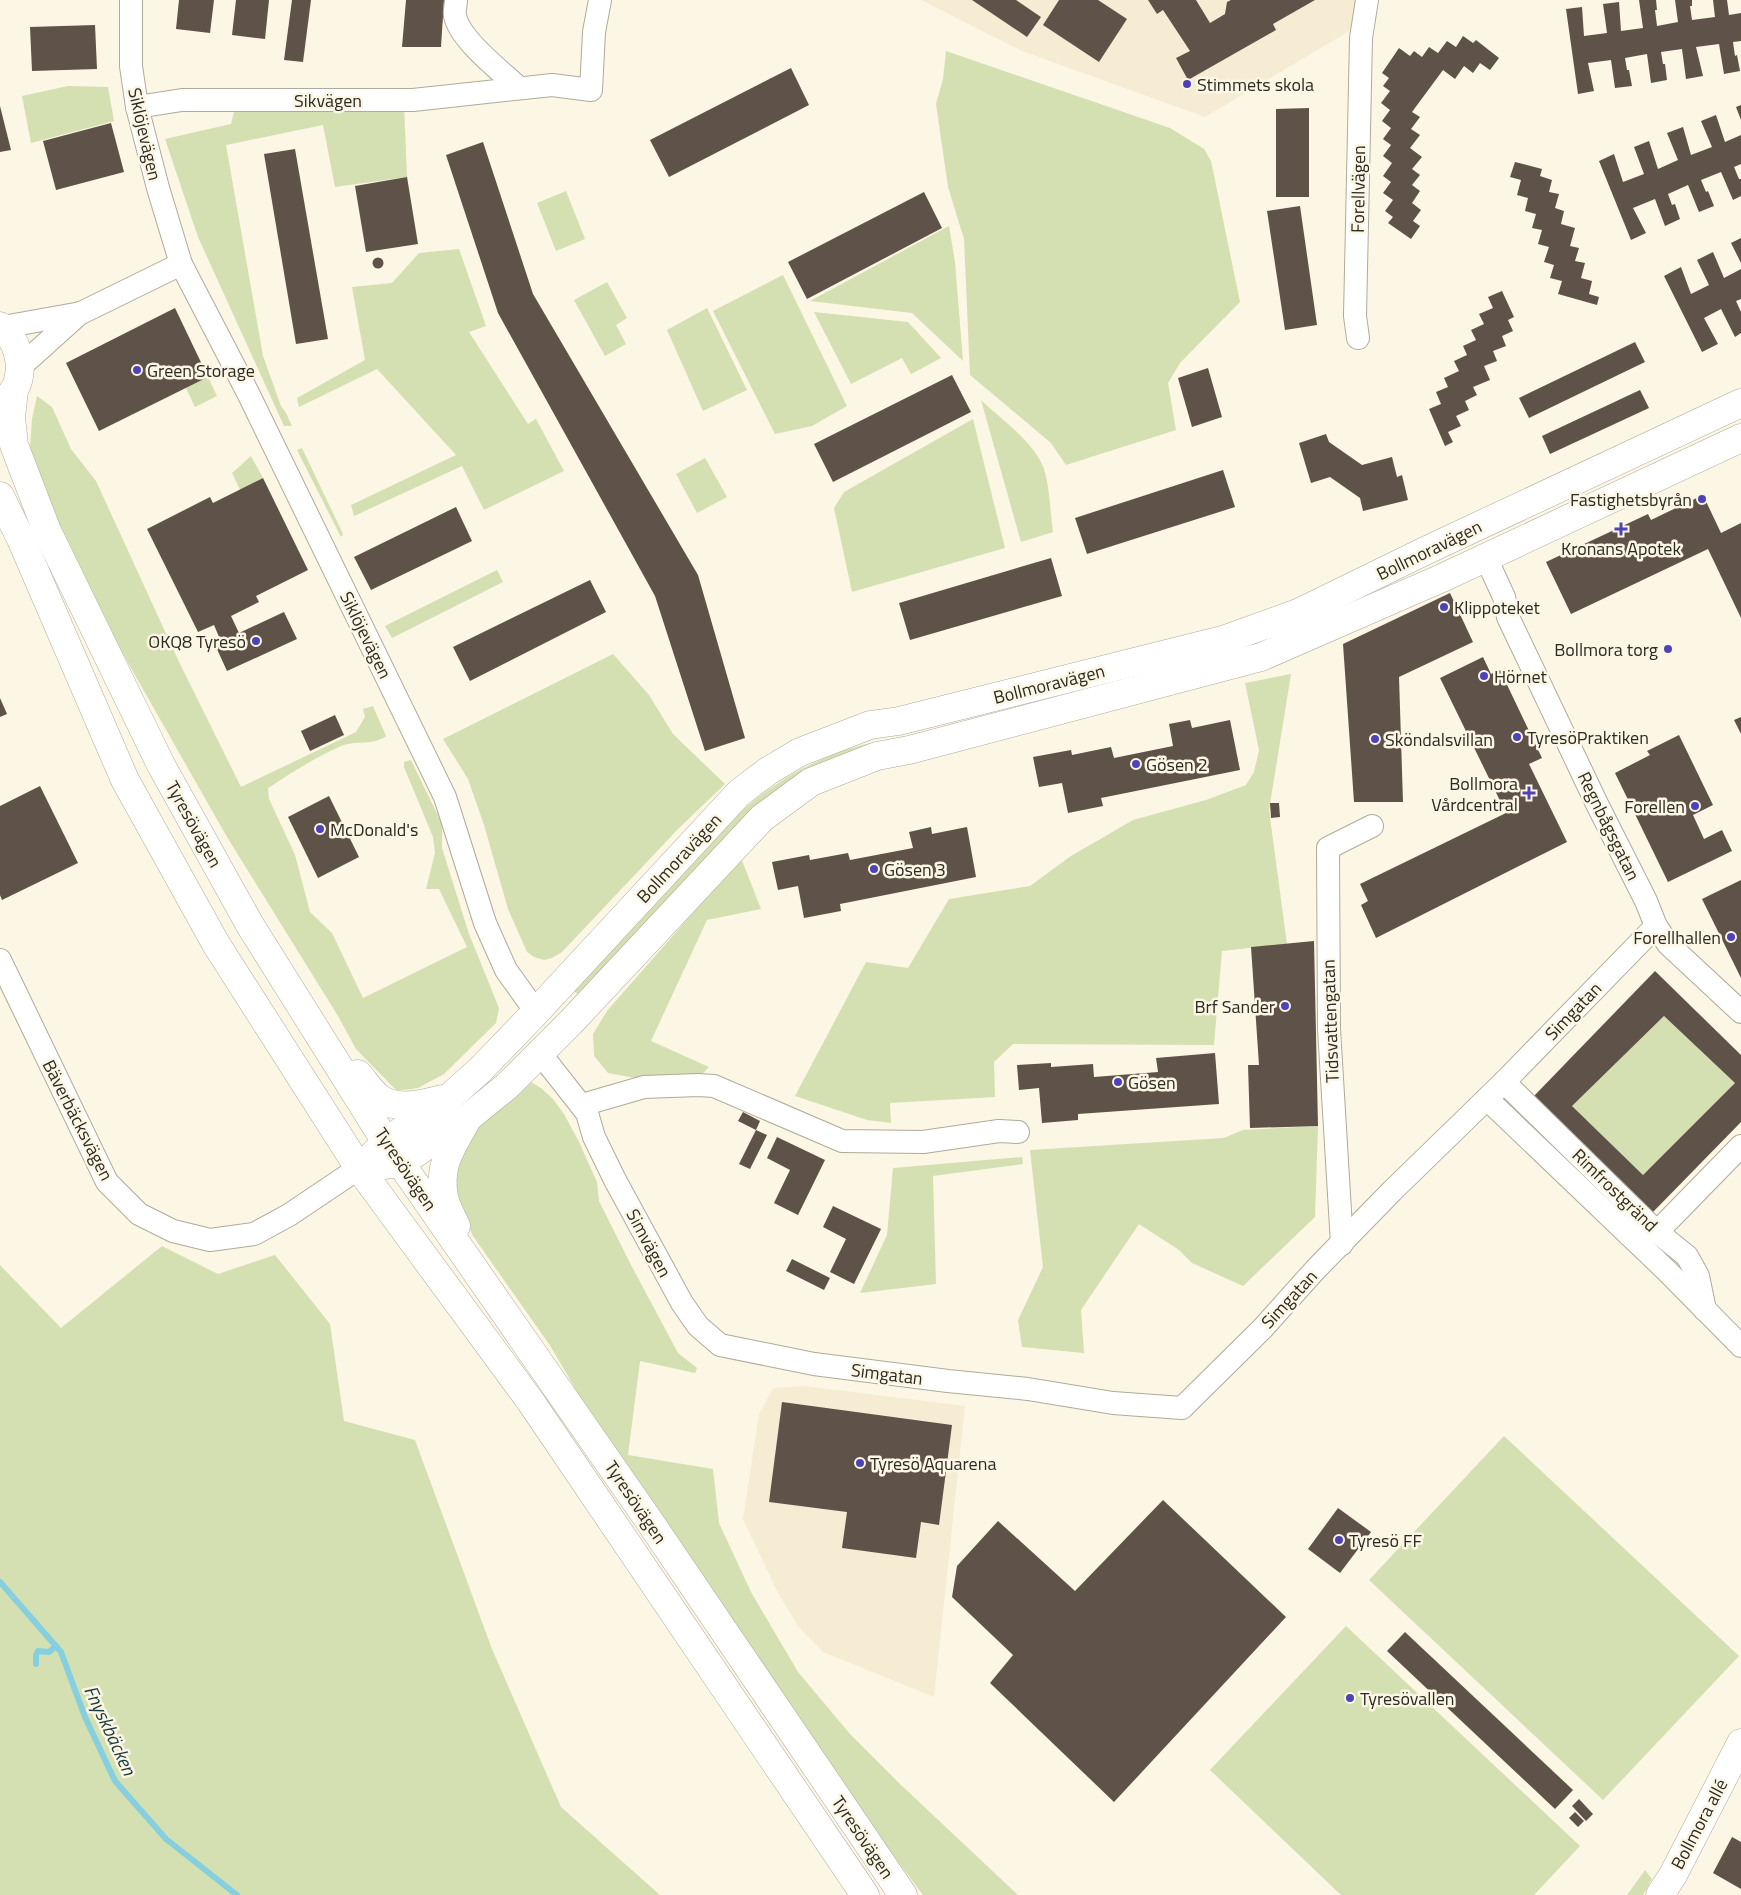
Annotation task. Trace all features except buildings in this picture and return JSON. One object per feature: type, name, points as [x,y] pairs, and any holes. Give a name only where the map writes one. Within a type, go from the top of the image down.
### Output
[{"type":"street","name":"Siklöjevägen","points":[[131,0],[131,66],[137,107],[158,188],[181,264],[248,393],[445,797],[485,923],[506,970],[536,1012]]},
{"type":"street","points":[[456,0],[454,15],[464,34],[486,58],[519,88]]},
{"type":"street","name":"Sikvägen","points":[[137,107],[182,100],[413,100],[552,85],[591,90],[594,32],[600,0]]},
{"type":"street","name":"Forellvägen","points":[[1358,338],[1355,316],[1361,38],[1367,0]]},
{"type":"street","points":[[1,327],[81,313],[181,264]]},
{"type":"street","points":[[11,388],[81,313]]},
{"type":"street","name":"Tyresövägen","points":[[1,327],[14,342],[17,351],[11,388],[11,417],[14,445],[47,531],[161,765],[250,925],[422,1195],[475,1269],[903,1895]]},
{"type":"street","name":"Bollmoravägen","points":[[394,1152],[536,1012],[739,793],[768,771],[800,752],[870,725],[899,721],[1226,639],[1298,613],[1741,403]]},
{"type":"street","name":"Bollmoravägen","points":[[394,1152],[469,1117],[507,1086],[571,1022],[762,818],[811,782],[877,756],[908,750],[1260,657],[1486,558],[1741,438]]},
{"type":"street","name":"Tyresövägen","points":[[0,496],[21,539],[125,780],[216,944],[359,1168],[531,1402],[865,1895]]},
{"type":"street","points":[[1472,529],[1486,558]]},
{"type":"street","name":"Regnbågsgatan","points":[[1486,558],[1504,597],[1508,617],[1597,804],[1646,900],[1656,926],[1668,944],[1741,1012]]},
{"type":"street","points":[[899,721],[908,750]]},
{"type":"street","name":"Tidsvattengatan","points":[[1342,1244],[1329,1029],[1328,848],[1372,826]]},
{"type":"street","name":"Simgatan","points":[[814,1364],[1028,1389],[1113,1404],[1182,1408],[1262,1328],[1392,1191],[1504,1082],[1656,926]]},
{"type":"street","name":"Bäverbäcksvägen","points":[[0,960],[107,1182],[139,1214],[172,1231],[210,1240],[254,1234],[289,1215],[359,1168]]},
{"type":"street","points":[[536,1012],[540,1052]]},
{"type":"street","points":[[317,1029],[380,1099],[401,1105],[418,1105],[452,1096]]},
{"type":"street","name":"Simvägen","points":[[540,1052],[587,1113],[594,1137],[615,1180],[682,1303],[698,1326],[720,1345],[814,1364]]},
{"type":"street","name":"Rimfrostgränd","points":[[1504,1082],[1657,1232],[1686,1256],[1698,1276],[1705,1310]]},
{"type":"street","points":[[582,1105],[644,1087],[698,1085],[714,1086],[842,1141],[923,1142],[999,1131],[1018,1132]]},
{"type":"street","name":"Rimfrostgränd","points":[[1487,1099],[1741,1346]]},
{"type":"street","name":"Bollmoravägen","points":[[469,1117],[446,1155],[442,1177],[444,1199],[475,1269]]},
{"type":"street","points":[[1657,1232],[1741,1146]]},
{"type":"street","points":[[359,1168],[394,1152]]},
{"type":"street","name":"Bollmora allé","points":[[1660,1895],[1673,1875],[1740,1749]]},
{"type":"shaded area","name":"Stimmets skola","points":[[921,0],[1357,0],[1353,29],[1205,117],[1022,51]]},
{"type":"shaded area","points":[[804,1386],[965,1406],[934,1697],[823,1652],[800,1629],[778,1593],[743,1519],[759,1414],[773,1388]]},
{"type":"green space","points":[[946,51],[1170,128],[1204,149],[1211,161],[1240,302],[1180,363],[1168,383],[1176,430],[1066,465],[1051,443],[970,375],[964,239],[948,187],[936,104],[943,79]]},
{"type":"green space","points":[[68,86],[108,87],[114,121],[31,143],[22,96]]},
{"type":"green space","points":[[404,104],[407,177],[335,187],[323,125],[226,145],[263,356],[281,406],[292,426],[284,426],[198,237],[165,139],[231,124],[235,108]]},
{"type":"green space","points":[[566,191],[585,239],[556,251],[537,203]]},
{"type":"green space","points":[[949,226],[955,262],[963,361],[912,313],[810,301]]},
{"type":"green space","points":[[459,249],[486,326],[469,332],[528,424],[536,419],[564,471],[484,510],[462,466],[354,516],[351,505],[456,455],[377,369],[299,407],[297,398],[365,360],[352,287],[392,283],[419,253]]},
{"type":"green space","points":[[783,275],[847,406],[812,426],[775,434],[713,311]]},
{"type":"green space","points":[[607,282],[627,318],[616,325],[626,344],[605,356],[574,300]]},
{"type":"green space","points":[[707,308],[747,390],[703,411],[667,330]]},
{"type":"green space","points":[[814,312],[908,322],[941,358],[911,374],[902,358],[851,384]]},
{"type":"green space","points":[[208,377],[217,396],[195,407],[186,388]]},
{"type":"green space","points":[[37,396],[52,407],[71,449],[96,481],[180,664],[241,787],[356,732],[365,717],[363,709],[373,706],[386,736],[376,741],[341,746],[313,760],[268,788],[269,799],[295,855],[310,912],[332,933],[363,998],[467,947],[439,889],[426,889],[435,853],[433,837],[404,767],[404,762],[411,760],[442,824],[442,848],[469,934],[499,1008],[496,1023],[444,1074],[418,1088],[397,1091],[356,1049],[338,1016],[227,837],[94,603],[57,531],[30,448],[32,419]]},
{"type":"green space","points":[[981,400],[1025,441],[1040,459],[1048,484],[1053,532],[1021,542]]},
{"type":"green space","points":[[973,419],[1005,548],[852,592],[834,508],[844,492]]},
{"type":"green space","points":[[302,448],[343,534],[341,537],[297,450]]},
{"type":"green space","points":[[251,456],[263,478],[240,490],[232,473]]},
{"type":"green space","points":[[705,458],[727,497],[697,513],[676,474]]},
{"type":"green space","points":[[497,570],[503,582],[392,638],[385,626]]},
{"type":"green space","points":[[613,654],[649,695],[673,734],[725,784],[678,829],[562,952],[544,960],[534,957],[527,952],[508,909],[484,825],[468,779],[443,739]]},
{"type":"green space","points":[[1291,674],[1269,810],[1287,944],[1222,951],[1214,1045],[1013,1044],[994,1062],[995,1097],[890,1103],[891,1123],[867,1120],[795,1096],[866,962],[908,968],[949,899],[1030,886],[1071,856],[1133,820],[1206,800],[1246,785],[1254,772],[1259,750],[1245,683]]},
{"type":"green space","points":[[871,743],[872,749],[669,897],[578,994],[571,989],[731,820],[763,794],[796,772],[832,755]]},
{"type":"green space","points":[[741,858],[761,909],[707,920],[651,1041],[709,1067],[702,1074],[641,1079],[608,1073],[594,1056],[593,1034],[607,1011]]},
{"type":"green space","points":[[1664,1016],[1735,1083],[1643,1175],[1572,1106]]},
{"type":"green space","points":[[531,1082],[553,1099],[564,1114],[597,1182],[599,1201],[631,1265],[678,1353],[697,1368],[695,1373],[640,1361],[628,1455],[713,1469],[719,1523],[751,1592],[798,1672],[850,1734],[900,1784],[1018,1895],[923,1895],[870,1824],[618,1462],[551,1347],[473,1236],[458,1204],[455,1170],[466,1143],[481,1125]]},
{"type":"green space","points":[[1318,1126],[1315,1217],[1243,1286],[1192,1263],[1179,1250],[1139,1224],[1081,1310],[1084,1353],[1022,1347],[1018,1320],[1043,1267],[1030,1150],[1224,1138],[1243,1130]]},
{"type":"green space","points":[[1022,1157],[1023,1164],[933,1176],[936,1284],[860,1293],[887,1235],[893,1168]]},
{"type":"green space","points":[[162,1246],[218,1274],[275,1255],[330,1324],[344,1421],[415,1440],[492,1649],[561,1807],[660,1895],[0,1895],[0,1265],[61,1328]]},
{"type":"green space","points":[[1504,1436],[1739,1656],[1603,1800],[1369,1580]]},
{"type":"green space","name":"Tyresövallen","points":[[1346,1626],[1580,1846],[1534,1895],[1341,1895],[1210,1770]]},
{"type":"green space","points":[[1645,1870],[1652,1879],[1643,1895],[1627,1895]]},
{"type":"waterway","name":"Fnyskbäcken","points":[[0,1582],[61,1652],[85,1717],[115,1781],[166,1839],[237,1895]]},
{"type":"waterway","points":[[36,1664],[38,1651],[49,1652],[56,1646]]},
{"type":"place","name":"Stimmets skola","points":[[1187,84]]},
{"type":"place","name":"Green Storage","points":[[137,370]]},
{"type":"place","name":"Fastighetsbyrån","points":[[1702,499]]},
{"type":"place","name":"Kronans Apotek","points":[[1621,529]]},
{"type":"place","name":"Klippoteket","points":[[1444,607]]},
{"type":"place","name":"OKQ8 Tyresö","points":[[256,641]]},
{"type":"place","name":"Bollmora torg","points":[[1668,649]]},
{"type":"place","name":"Hörnet","points":[[1484,676]]},
{"type":"place","name":"TyresöPraktiken","points":[[1517,737]]},
{"type":"place","name":"Sköndalsvillan","points":[[1375,739]]},
{"type":"place","name":"Gösen 2","points":[[1136,764]]},
{"type":"place","name":"Bollmora Vårdcentral","points":[[1529,793]]},
{"type":"place","name":"Forellen","points":[[1695,806]]},
{"type":"place","name":"McDonald's","points":[[320,829]]},
{"type":"place","name":"Gösen 3","points":[[874,869]]},
{"type":"place","name":"Forellhallen","points":[[1731,937]]},
{"type":"place","name":"Brf Sander","points":[[1285,1006]]},
{"type":"place","name":"Gösen","points":[[1118,1082]]},
{"type":"place","name":"Tyresö Aquarena","points":[[860,1463]]},
{"type":"place","name":"Tyresö FF","points":[[1339,1540]]},
{"type":"place","name":"Tyresövallen","points":[[1350,1698]]}]
